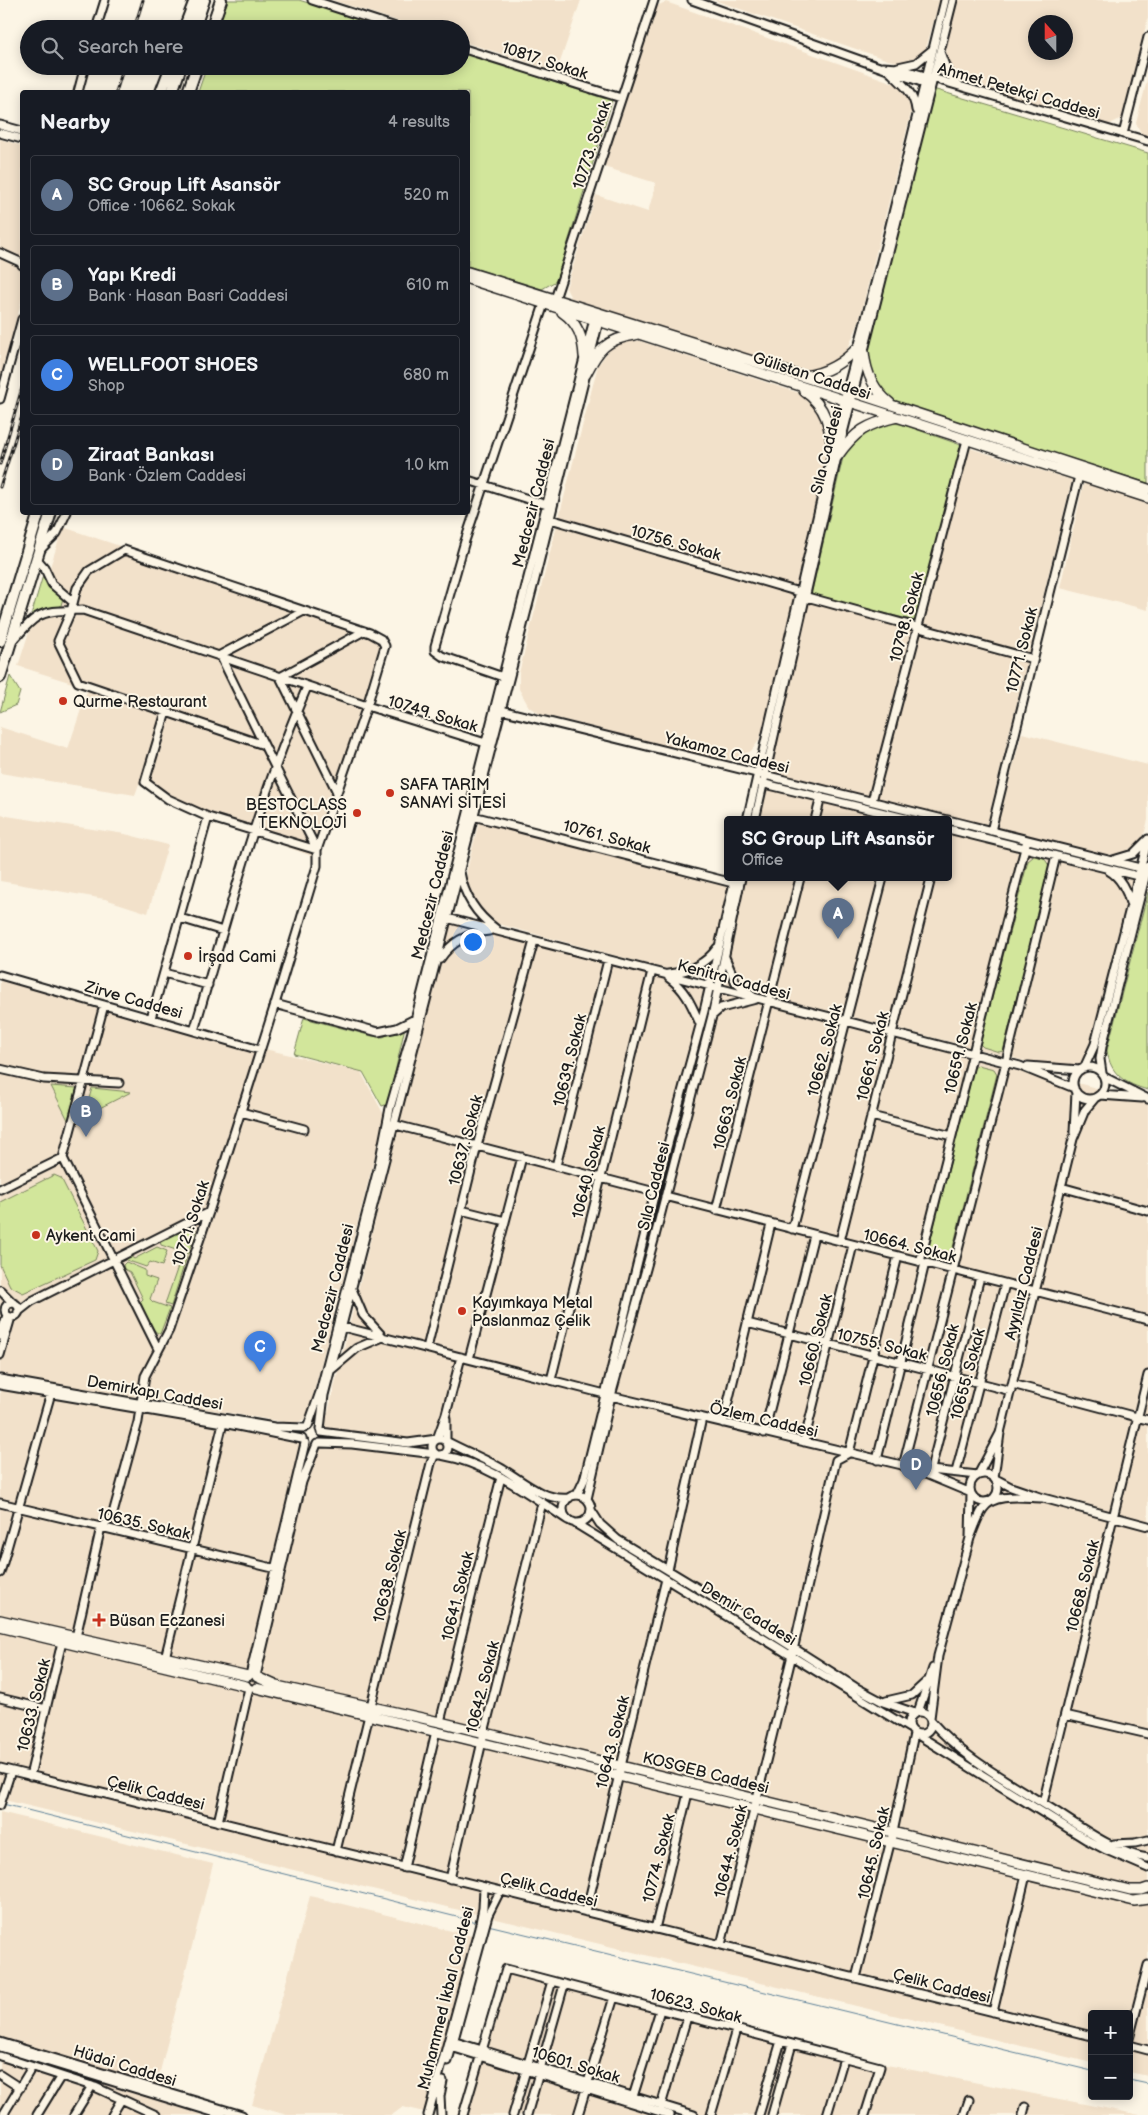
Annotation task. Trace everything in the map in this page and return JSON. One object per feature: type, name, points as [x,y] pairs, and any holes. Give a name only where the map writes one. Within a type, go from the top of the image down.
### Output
[{"type":"highway","points":[[187,20],[195,0]]},
{"type":"highway","points":[[197,20],[204,0]]},
{"type":"highway","points":[[208,20],[215,0]]},
{"type":"highway","points":[[214,20],[221,0]]},
{"type":"highway","points":[[162,90],[168,75]]},
{"type":"highway","points":[[173,90],[178,75]]},
{"type":"highway","points":[[183,90],[189,75]]},
{"type":"highway","points":[[189,90],[194,75]]},
{"type":"highway","points":[[23,567],[34,515]]},
{"type":"highway","points":[[0,641],[38,515]]},
{"type":"highway","points":[[0,677],[51,515]]},
{"type":"main road","name":"Gülistan Caddesi","points":[[470,273],[597,317],[851,392],[967,440],[1148,498]]},
{"type":"main road","name":"Gülistan Caddesi","points":[[470,280],[544,304],[555,303]]},
{"type":"main road","points":[[555,303],[577,326],[583,344],[584,356]]},
{"type":"main road","name":"Gülistan Caddesi","points":[[597,317],[637,335],[848,402],[899,413],[1148,489]]},
{"type":"main road","points":[[586,374],[593,360],[604,346],[620,337],[637,335]]},
{"type":"main road","points":[[801,376],[815,374],[839,365],[862,349],[866,367],[874,386],[882,397],[899,413],[867,426],[834,455]]},
{"type":"main road","points":[[798,386],[811,396],[827,418],[834,455]]},
{"type":"main road","name":"KOSGEB Caddesi","points":[[0,1620],[253,1676],[277,1686],[370,1711]]},
{"type":"main road","name":"KOSGEB Caddesi","points":[[0,1627],[250,1687],[438,1726],[892,1837],[1130,1890],[1148,1888]]},
{"type":"main road","points":[[250,1687],[245,1680],[253,1676]]},
{"type":"main road","name":"KOSGEB Caddesi","points":[[619,1771],[688,1793],[755,1805]]},
{"type":"main road","name":"KOSGEB Caddesi","points":[[892,1837],[1026,1875],[1148,1904]]},
{"type":"main road","name":"KOSGEB Caddesi","points":[[1134,1901],[1148,1899]]},
{"type":"street","points":[[99,20],[105,0]]},
{"type":"street","points":[[312,0],[374,20]]},
{"type":"street","name":"10773. Sokak","points":[[555,303],[654,0]]},
{"type":"street","name":"Ahmet Petekçi Caddesi","points":[[692,0],[887,69],[928,81],[962,87],[1148,141]]},
{"type":"street","name":"Sıla Caddesi","points":[[756,816],[807,597],[834,455],[936,50],[945,0]]},
{"type":"street","name":"Sıla Caddesi","points":[[936,50],[953,0]]},
{"type":"street","points":[[1123,134],[1148,37]]},
{"type":"street","points":[[887,69],[911,65],[936,50],[947,71],[955,82],[962,87]]},
{"type":"street","name":"10817. Sokak","points":[[470,51],[621,98]]},
{"type":"street","points":[[887,69],[905,86],[914,99],[917,114]]},
{"type":"street","points":[[79,90],[83,75]]},
{"type":"street","name":"Sıla Caddesi","points":[[862,349],[917,114],[928,81]]},
{"type":"street","points":[[0,125],[20,130]]},
{"type":"street","points":[[0,133],[20,138]]},
{"type":"street","points":[[2,254],[20,258]]},
{"type":"street","points":[[2,254],[20,265]]},
{"type":"street","points":[[503,677],[442,656],[435,652],[435,646],[465,541],[544,304]]},
{"type":"street","name":"Medcezir Caddesi","points":[[550,506],[584,356],[597,317]]},
{"type":"street","name":"Medcezir Caddesi","points":[[320,1430],[322,1403],[331,1370],[339,1326],[352,1289],[415,1019],[444,918],[488,744],[501,710],[550,506],[586,374],[597,317]]},
{"type":"street","points":[[0,399],[2,374],[20,324]]},
{"type":"street","name":"10798. Sokak","points":[[872,801],[967,440]]},
{"type":"street","points":[[748,816],[799,592],[834,455]]},
{"type":"street","name":"10771. Sokak","points":[[991,831],[1079,476]]},
{"type":"street","points":[[470,481],[550,506]]},
{"type":"street","points":[[66,515],[57,533],[38,555],[52,584],[73,602]]},
{"type":"street","name":"Medcezir Caddesi","points":[[307,1427],[320,1392],[339,1326],[378,1170],[436,966],[444,918],[460,869],[473,816],[503,677],[547,518]]},
{"type":"street","name":"10756. Sokak","points":[[547,518],[799,592]]},
{"type":"street","points":[[264,746],[78,682],[58,641],[71,611],[77,588],[89,571],[124,550],[364,631]]},
{"type":"street","points":[[807,597],[1033,659]]},
{"type":"street","name":"10749. Sokak","points":[[11,643],[36,618],[50,612],[83,610],[220,655],[307,687],[488,744]]},
{"type":"street","points":[[304,611],[220,655],[274,767],[318,850]]},
{"type":"street","points":[[338,792],[280,678],[364,631]]},
{"type":"street","name":"10721. Sokak","points":[[140,1406],[145,1376],[169,1330],[209,1212],[317,866],[318,850],[367,706],[385,646],[381,639],[364,631]]},
{"type":"street","points":[[194,1031],[252,831],[274,767],[307,687]]},
{"type":"street","name":"Yakamoz Caddesi","points":[[501,710],[931,816]]},
{"type":"street","points":[[166,712],[145,782],[168,800],[208,817],[318,850]]},
{"type":"street","name":"Yakamoz Caddesi","points":[[756,782],[892,816]]},
{"type":"street","points":[[816,816],[821,797]]},
{"type":"street","points":[[899,816],[901,809]]},
{"type":"street","name":"10761. Sokak","points":[[473,816],[724,879]]},
{"type":"street","points":[[151,1018],[208,817]]},
{"type":"street","name":"Yakamoz Caddesi","points":[[952,821],[991,831],[1056,856],[1100,866],[1144,871]]},
{"type":"street","name":"Yakamoz Caddesi","points":[[952,830],[1106,860],[1144,871]]},
{"type":"street","points":[[1106,860],[1128,856],[1138,850],[1148,839]]},
{"type":"street","points":[[1098,1096],[1105,1085],[1100,1059],[1102,1047],[1144,871],[1148,839]]},
{"type":"street","name":"10659. Sokak","points":[[877,1460],[952,1136],[1026,844]]},
{"type":"street","points":[[903,1466],[1006,1062],[1056,856]]},
{"type":"street","points":[[1100,866],[1116,875],[1128,896],[1130,907]]},
{"type":"street","points":[[460,869],[464,887],[473,906],[488,923],[500,932]]},
{"type":"street","points":[[1075,1090],[1074,1078],[1082,1069],[1095,1044],[1130,907],[1144,871]]},
{"type":"street","points":[[577,1495],[584,1480],[608,1395],[655,1192],[721,949],[734,881]]},
{"type":"street","name":"Sıla Caddesi","points":[[587,1499],[608,1395],[665,1196],[712,1016],[718,988],[721,949],[741,881]]},
{"type":"street","name":"10663. Sokak","points":[[716,1210],[799,881]]},
{"type":"street","name":"10662. Sokak","points":[[792,1229],[882,881]]},
{"type":"street","name":"10661. Sokak","points":[[840,1241],[930,881]]},
{"type":"street","points":[[180,918],[223,931]]},
{"type":"street","name":"Kenitra Caddesi","points":[[444,918],[1020,1066]]},
{"type":"street","points":[[436,966],[448,948],[459,940],[481,932],[500,932]]},
{"type":"street","name":"10637. Sokak","points":[[427,1348],[477,1146],[534,941]]},
{"type":"street","points":[[664,974],[683,972],[698,966],[721,949]]},
{"type":"street","points":[[721,949],[736,983],[756,999]]},
{"type":"street","name":"10639. Sokak","points":[[556,1166],[608,960]]},
{"type":"street","name":"10640. Sokak","points":[[551,1380],[652,972]]},
{"type":"street","points":[[164,973],[208,985]]},
{"type":"street","points":[[664,974],[681,988],[700,1025]]},
{"type":"street","name":"Zirve Caddesi","points":[[0,975],[260,1050]]},
{"type":"street","points":[[712,1016],[721,1008],[756,999]]},
{"type":"street","points":[[104,1004],[63,1158],[158,1349]]},
{"type":"street","points":[[275,1004],[378,1032],[397,1028],[415,1019]]},
{"type":"street","points":[[1020,1066],[1094,1068],[1145,1099]]},
{"type":"street","points":[[1020,1066],[1075,1090],[1084,1098],[1098,1096],[1145,1099]]},
{"type":"street","points":[[0,1068],[44,1079],[118,1083]]},
{"type":"street","name":"Ayyıldız Caddesi","points":[[994,1478],[1000,1433],[1073,1139],[1075,1090]]},
{"type":"street","name":"Ayyıldız Caddesi","points":[[1073,1139],[1086,1110],[1098,1096]]},
{"type":"street","points":[[240,1112],[304,1129]]},
{"type":"street","points":[[871,1116],[952,1136]]},
{"type":"street","points":[[391,1124],[655,1192]]},
{"type":"street","points":[[438,1454],[432,1446],[437,1439],[465,1358],[522,1157]]},
{"type":"street","points":[[0,1189],[63,1158]]},
{"type":"street","points":[[1062,1188],[1148,1211]]},
{"type":"street","name":"10664. Sokak","points":[[665,1196],[1148,1320]]},
{"type":"street","points":[[461,1210],[505,1221]]},
{"type":"street","points":[[8,1314],[17,1315],[18,1312],[32,1301],[209,1212]]},
{"type":"street","points":[[722,1423],[771,1224]]},
{"type":"street","points":[[764,1433],[814,1235]]},
{"type":"street","name":"10660. Sokak","points":[[804,1442],[853,1244]]},
{"type":"street","points":[[849,1453],[898,1256]]},
{"type":"street","name":"10656. Sokak","points":[[931,1469],[980,1277]]},
{"type":"street","name":"10655. Sokak","points":[[956,1472],[1005,1284]]},
{"type":"street","points":[[331,1370],[357,1348],[382,1337],[364,1315],[352,1289]]},
{"type":"street","points":[[0,1291],[14,1304],[18,1312]]},
{"type":"street","points":[[0,1291],[8,1314],[0,1336]]},
{"type":"street","points":[[0,1355],[8,1314],[7,1305],[32,1301]]},
{"type":"street","name":"10755. Sokak","points":[[747,1324],[979,1382],[1148,1420]]},
{"type":"street","name":"Özlem Caddesi","points":[[339,1326],[608,1395],[911,1468],[971,1493]]},
{"type":"street","name":"10668. Sokak","points":[[1043,1803],[1148,1376]]},
{"type":"street","name":"Demirkapı Caddesi","points":[[0,1379],[140,1406],[304,1441]]},
{"type":"street","name":"Demirkapı Caddesi","points":[[0,1385],[274,1426],[307,1427]]},
{"type":"street","points":[[0,1573],[17,1507],[51,1393]]},
{"type":"street","points":[[76,1637],[101,1527],[112,1517],[138,1422],[140,1406]]},
{"type":"street","points":[[304,1441],[312,1446],[318,1443],[352,1444],[438,1454],[448,1449],[446,1441],[446,1414]]},
{"type":"street","points":[[668,1570],[702,1418]]},
{"type":"street","points":[[165,1658],[223,1423]]},
{"type":"street","points":[[253,1676],[278,1569],[304,1441],[302,1433],[307,1427],[314,1426],[320,1430],[408,1443],[437,1439],[446,1441],[499,1468],[542,1493],[558,1498],[569,1498],[577,1495],[587,1499],[591,1510],[590,1516],[585,1521],[570,1521],[564,1508],[569,1498]]},
{"type":"street","points":[[278,1569],[302,1482],[322,1437],[320,1430]]},
{"type":"street","name":"Ayyıldız Caddesi","points":[[978,1475],[1000,1433]]},
{"type":"street","name":"10644. Sokak","points":[[721,1945],[793,1651],[836,1460],[849,1453]]},
{"type":"street","name":"Demir Caddesi","points":[[438,1454],[468,1462],[501,1477],[666,1579],[855,1687],[883,1702],[917,1712]]},
{"type":"street","name":"10638. Sokak","points":[[336,1851],[431,1463],[438,1454]]},
{"type":"street","name":"Özlem Caddesi","points":[[911,1468],[978,1475]]},
{"type":"street","points":[[970,1538],[972,1481],[978,1475],[987,1474],[1011,1487],[1043,1498],[1148,1526]]},
{"type":"street","name":"10641. Sokak","points":[[404,1868],[501,1477]]},
{"type":"street","points":[[938,1656],[928,1731],[914,1732],[909,1720],[917,1712],[938,1656],[970,1538],[984,1508],[999,1489],[994,1478]]},
{"type":"street","points":[[971,1493],[980,1502],[1010,1498],[1043,1498]]},
{"type":"street","name":"10642. Sokak","points":[[450,1879],[483,1737],[542,1502]]},
{"type":"street","name":"10635. Sokak","points":[[0,1503],[278,1569]]},
{"type":"street","name":"Demir Caddesi","points":[[591,1510],[600,1524],[611,1535],[793,1651],[914,1732],[1087,1840],[1148,1868]]},
{"type":"street","name":"10643. Sokak","points":[[586,1912],[666,1579]]},
{"type":"street","name":"10633. Sokak","points":[[30,1776],[62,1642]]},
{"type":"street","points":[[883,1702],[912,1695],[930,1677]]},
{"type":"street","points":[[218,1822],[250,1687]]},
{"type":"street","points":[[0,1698],[46,1709]]},
{"type":"street","points":[[917,1712],[925,1713],[949,1741],[966,1755],[1109,1843],[1139,1857],[1148,1858]]},
{"type":"street","points":[[1065,1715],[1148,1734]]},
{"type":"street","name":"10645. Sokak","points":[[856,1978],[892,1837],[914,1732]]},
{"type":"street","name":"Çelik Caddesi","points":[[0,1768],[1088,2035]]},
{"type":"street","points":[[0,1805],[11,1771]]},
{"type":"street","name":"10774. Sokak","points":[[655,1929],[688,1793]]},
{"type":"street","points":[[1109,1843],[1136,1843],[1148,1840]]},
{"type":"street","points":[[993,2012],[1026,1875]]},
{"type":"street","name":"Muhammed İkbal Caddesi","points":[[441,2115],[441,2090],[451,2044],[485,1914],[484,1888]]},
{"type":"street","name":"Muhammed İkbal Caddesi","points":[[485,1914],[500,1892]]},
{"type":"street","points":[[1133,2023],[1148,1964]]},
{"type":"street","name":"10623. Sokak","points":[[481,2053],[506,1969],[880,2068],[865,2115]]},
{"type":"street","points":[[513,2115],[552,1981]]},
{"type":"street","points":[[527,2115],[564,1984]]},
{"type":"street","points":[[578,2115],[614,1998]]},
{"type":"street","points":[[632,2100],[660,2010]]},
{"type":"street","points":[[661,2108],[687,2017]]},
{"type":"street","points":[[711,2115],[736,2030]]},
{"type":"street","points":[[759,2115],[781,2041]]},
{"type":"street","name":"Hüdai Caddesi","points":[[0,2042],[242,2115]]},
{"type":"street","name":"Muhammed İkbal Caddesi","points":[[428,2115],[451,2044]]},
{"type":"street","name":"10601. Sokak","points":[[451,2044],[632,2100],[694,2115]]},
{"type":"street","points":[[772,2115],[792,2044]]},
{"type":"street","points":[[1133,2046],[1148,2050]]},
{"type":"street","name":"Hüdai Caddesi","points":[[0,2047],[222,2115]]},
{"type":"street","points":[[463,2115],[481,2053]]},
{"type":"street","points":[[0,2056],[92,2086],[144,2113],[156,2115]]},
{"type":"street","points":[[827,2115],[844,2058]]},
{"type":"street","points":[[4,2113],[32,2067]]},
{"type":"street","points":[[0,2075],[20,2088]]},
{"type":"street","points":[[37,2115],[61,2076]]},
{"type":"street","points":[[74,2115],[92,2086]]},
{"type":"street","points":[[112,2115],[121,2100]]},
{"type":"street","points":[[964,2115],[969,2100]]},
{"type":"street","points":[[1023,2115],[1025,2106]]},
{"type":"street","name":"10601. Sokak","points":[[661,2108],[670,2115]]},
{"type":"shaded area","points":[[332,0],[581,0],[558,68],[553,70],[470,44],[470,20],[394,20]]},
{"type":"shaded area","points":[[714,0],[940,0],[926,48],[918,57],[903,63],[888,60]]},
{"type":"shaded area","points":[[958,0],[1148,0],[1148,18],[1122,118],[1108,125],[964,84],[951,70],[946,57],[947,43]]},
{"type":"shaded area","points":[[666,2],[902,86],[912,109],[858,325],[847,350],[828,365],[816,369],[797,370],[571,298],[566,288],[596,195],[648,212],[656,183],[604,167],[656,6]]},
{"type":"shaded area","points":[[1148,77],[1148,137],[1142,135],[1136,123]]},
{"type":"shaded area","points":[[0,139],[20,145],[20,306],[0,380]]},
{"type":"shaded area","points":[[627,341],[640,341],[799,393],[818,410],[825,423],[826,455],[763,730],[758,742],[751,751],[734,759],[722,760],[540,714],[529,707],[519,689],[519,673],[598,365],[610,349]]},
{"type":"shaded area","points":[[969,448],[1072,480],[983,840],[1135,878],[1084,1076],[722,984],[745,881],[952,881],[952,816],[760,816],[809,602],[920,632]]},
{"type":"shaded area","points":[[1084,482],[1148,504],[1148,610],[1060,588]]},
{"type":"shaded area","points":[[63,527],[373,631],[387,643],[368,705],[362,704],[314,857],[164,801],[139,784],[135,795],[0,773],[0,727],[68,749],[88,688],[18,666]]},
{"type":"shaded area","points":[[1022,733],[1148,765],[1148,820],[1144,835],[1138,844],[1122,854],[1103,855],[997,827]]},
{"type":"shaded area","points":[[0,815],[125,834],[168,845],[148,913],[105,899],[0,881]]},
{"type":"shaded area","points":[[479,822],[729,887],[714,946],[694,964],[681,968],[665,969],[495,923],[475,903],[469,892],[467,880],[467,870]]},
{"type":"shaded area","points":[[448,923],[1148,1101],[1148,2076],[1133,2073],[1133,2010],[1088,2010],[1088,2062],[0,1799],[0,1388],[320,1445]]},
{"type":"shaded area","points":[[0,979],[263,1054],[265,1049],[361,1072],[385,1117],[309,1411],[304,1419],[296,1424],[0,1374]]},
{"type":"shaded area","points":[[0,1812],[213,1864],[153,2099],[203,2115],[0,2115]]},
{"type":"shaded area","points":[[310,1896],[472,1936],[424,2112],[403,2107],[392,2115],[287,2115],[252,2105]]},
{"type":"shaded area","points":[[503,1963],[887,2065],[1140,2115],[457,2115]]},
{"type":"green space","points":[[228,0],[299,0],[361,20],[222,20]]},
{"type":"green space","points":[[470,55],[612,101],[556,281],[542,289],[470,267],[470,90],[199,90],[204,75],[470,75]]},
{"type":"green space","points":[[933,89],[1148,153],[1148,483],[903,405],[887,395],[876,381],[869,364],[869,345]]},
{"type":"green space","points":[[891,423],[901,424],[961,445],[916,621],[811,595],[844,453],[864,431]]},
{"type":"green space","points":[[44,572],[55,592],[63,598],[60,609],[30,619]]},
{"type":"green space","points":[[10,676],[20,692],[16,705],[0,712]]},
{"type":"green space","points":[[1034,856],[1044,858],[1050,867],[1003,1051],[999,1052],[983,1047],[980,1044],[1028,861]]},
{"type":"green space","points":[[1148,892],[1148,1090],[1133,1085],[1120,1077],[1112,1066],[1107,1050]]},
{"type":"green space","points":[[304,1018],[372,1036],[383,1037],[405,1027],[388,1104],[382,1106],[363,1072],[294,1054]]},
{"type":"green space","points":[[978,1065],[994,1069],[997,1074],[950,1259],[946,1262],[929,1258],[927,1254],[974,1068]]},
{"type":"green space","points":[[51,1086],[77,1088],[68,1120]]},
{"type":"green space","points":[[92,1088],[131,1092],[84,1116]]},
{"type":"green space","points":[[54,1175],[61,1178],[98,1251],[95,1260],[23,1293],[10,1286],[0,1265],[0,1202]]},
{"type":"green space","points":[[190,1226],[196,1230],[188,1254],[161,1245],[160,1241]]},
{"type":"green space","points":[[157,1247],[167,1251],[162,1266],[150,1262],[146,1267],[126,1260],[130,1256],[134,1259]]},
{"type":"green space","points":[[182,1255],[187,1256],[171,1306],[165,1304]]},
{"type":"green space","points":[[126,1262],[145,1270],[145,1276],[157,1280],[150,1299],[153,1302],[170,1308],[160,1334],[153,1329],[148,1321],[140,1302],[143,1299],[130,1272],[124,1269],[123,1265]]},
{"type":"waterway","points":[[3,1804],[477,1922]]},
{"type":"waterway","points":[[488,1925],[1088,2070]]},
{"type":"waterway","points":[[1133,2081],[1148,2084]]},
{"type":"railway","points":[[137,20],[143,0]]},
{"type":"railway","points":[[117,90],[121,75]]},
{"type":"railway","points":[[0,464],[20,395]]},
{"type":"railway","points":[[0,487],[20,422]]},
{"type":"place","name":"Qurme Restaurant","points":[[63,701]]},
{"type":"place","name":"SAFA TARIM SANAYİ SİTESİ","points":[[390,793]]},
{"type":"place","name":"BESTOCLASS TEKNOLOJİ","points":[[357,813]]},
{"type":"place","name":"SC Group Lift Asansör","points":[[838,939]]},
{"type":"place","name":"İrşad Cami","points":[[188,956]]},
{"type":"place","name":"Yapı Kredi","points":[[86,1137]]},
{"type":"place","name":"Aykent Cami","points":[[36,1235]]},
{"type":"place","name":"Kayımkaya Metal Paslanmaz Çelik","points":[[462,1311]]},
{"type":"place","name":"WELLFOOT SHOES","points":[[260,1372]]},
{"type":"place","name":"Ziraat Bankası","points":[[916,1490]]},
{"type":"place","name":"Büsan Eczanesi","points":[[99,1620]]}]
